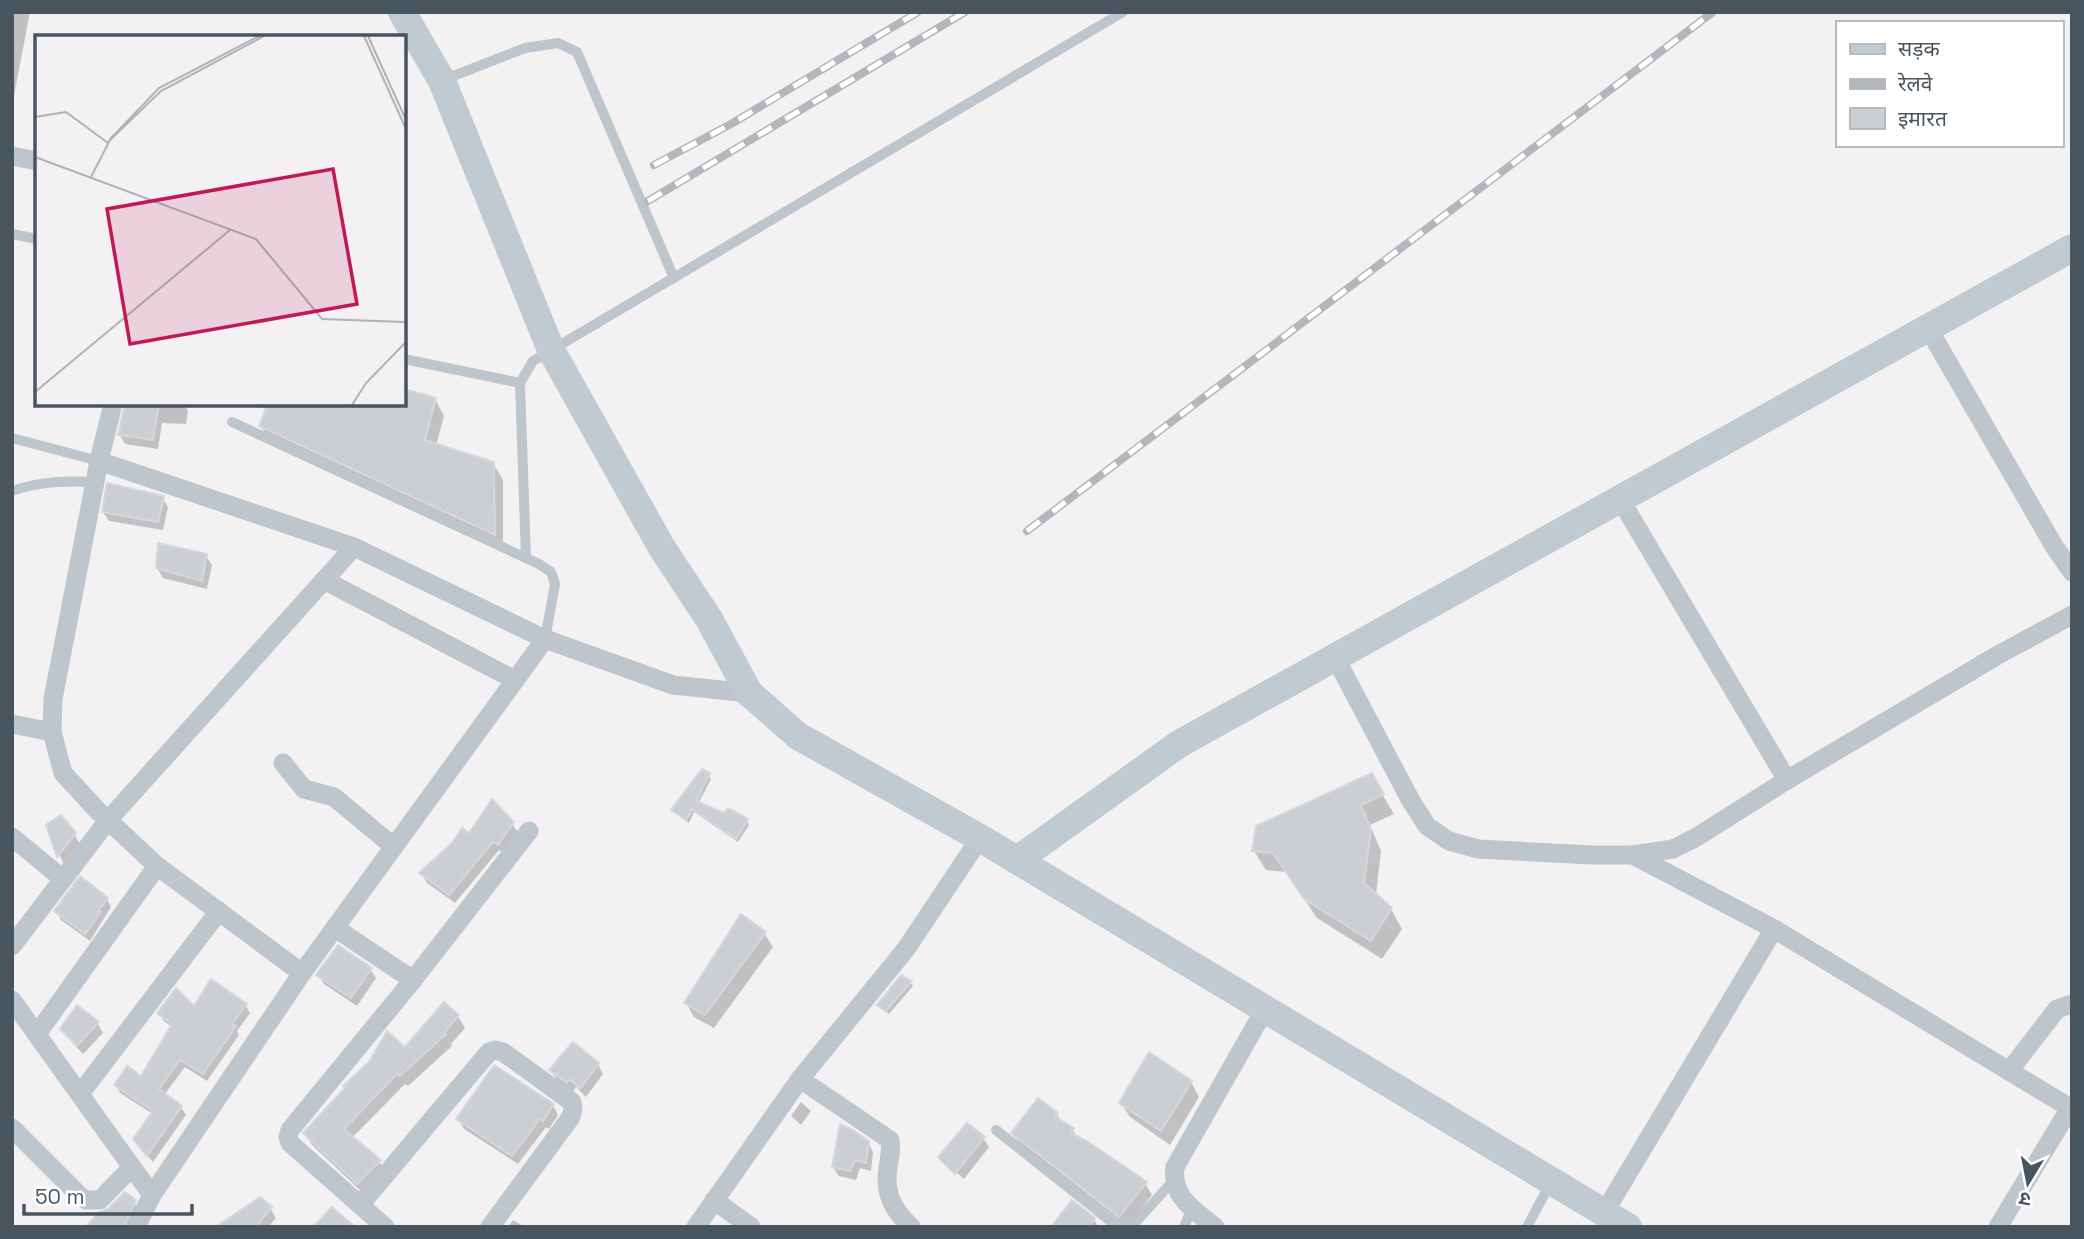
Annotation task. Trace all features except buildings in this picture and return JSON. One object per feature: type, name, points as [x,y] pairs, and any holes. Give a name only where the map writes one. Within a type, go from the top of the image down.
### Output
[{"type":"main road","points":[[402,12],[442,81],[551,350],[662,548],[709,619],[749,693],[798,736],[980,838],[1616,1220]]},
{"type":"main road","points":[[1017,860],[1179,744],[2072,248]]},
{"type":"street","points":[[12,156],[35,161]]},
{"type":"street","points":[[1928,328],[2054,546],[2072,572]]},
{"type":"street","points":[[113,406],[99,461],[53,699],[52,732],[63,773],[157,866],[302,973]]},
{"type":"street","points":[[99,461],[354,547],[545,639],[673,685],[749,693]]},
{"type":"street","points":[[1620,499],[1787,780]]},
{"type":"street","points":[[12,946],[108,820],[354,547]]},
{"type":"street","points":[[324,580],[515,680]]},
{"type":"street","points":[[1335,657],[1411,801],[1427,826],[1449,841],[1478,849],[1633,855],[1672,849],[1695,838],[1998,655],[2072,615]]},
{"type":"street","points":[[142,1224],[152,1195],[302,973],[545,639]]},
{"type":"street","points":[[12,724],[52,732]]},
{"type":"street","points":[[283,763],[304,789],[334,797],[394,847]]},
{"type":"street","points":[[385,1227],[290,1143],[290,1130],[413,980],[529,831]]},
{"type":"street","points":[[12,837],[64,879]]},
{"type":"street","points":[[696,1227],[800,1079],[906,949],[980,838]]},
{"type":"street","points":[[1633,855],[1774,929],[2071,1108],[1998,1227]]},
{"type":"street","points":[[37,1034],[157,866]]},
{"type":"street","points":[[79,1094],[219,911]]},
{"type":"street","points":[[335,928],[413,980]]},
{"type":"street","points":[[1616,1220],[1774,929]]},
{"type":"street","points":[[12,1000],[152,1195]]},
{"type":"street","points":[[2009,1071],[2057,1009],[2072,1003]]},
{"type":"street","points":[[1214,1227],[1177,1192],[1173,1181],[1175,1167],[1265,1009]]},
{"type":"street","points":[[360,1205],[489,1052],[495,1049],[572,1102],[573,1109],[571,1117],[489,1227]]},
{"type":"street","points":[[800,1079],[890,1140],[887,1193],[900,1217],[911,1227]]},
{"type":"street","points":[[12,1128],[86,1200],[100,1200],[132,1167]]},
{"type":"street","points":[[715,1200],[751,1227]]},
{"type":"lane","points":[[526,558],[520,383],[533,361],[1123,12]]},
{"type":"lane","points":[[442,81],[525,48],[558,43],[577,52],[674,278]]},
{"type":"lane","points":[[12,234],[35,239]]},
{"type":"lane","points":[[406,359],[520,383]]},
{"type":"lane","points":[[232,422],[551,572],[555,584],[545,639]]},
{"type":"lane","points":[[12,438],[99,461]]},
{"type":"lane","points":[[12,491],[55,481],[95,482]]},
{"type":"lane","points":[[996,1130],[1113,1223],[1123,1227]]},
{"type":"lane","points":[[1129,1227],[1173,1181]]},
{"type":"lane","points":[[1527,1227],[1551,1181]]},
{"type":"lane","points":[[1184,1227],[1192,1208]]},
{"type":"railway","points":[[654,165],[731,124],[918,12]]},
{"type":"railway","points":[[648,201],[965,12]]},
{"type":"railway","points":[[1027,531],[1713,12]]}]
